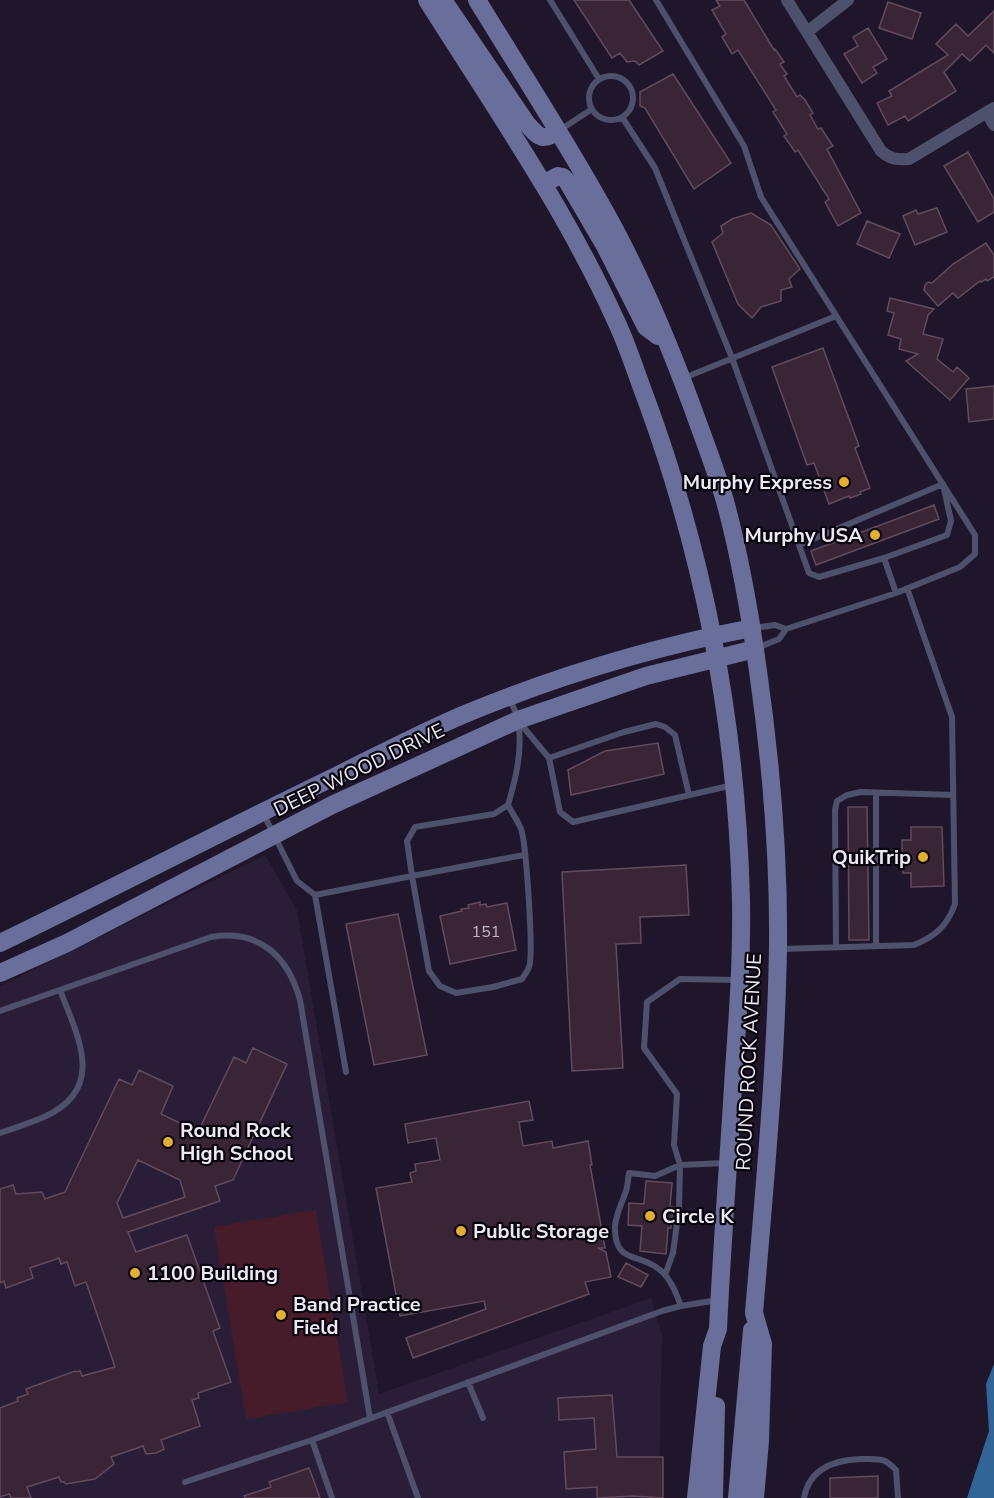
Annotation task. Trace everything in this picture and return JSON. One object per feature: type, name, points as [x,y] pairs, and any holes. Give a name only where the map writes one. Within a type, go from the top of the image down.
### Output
[{"type":"main road","name":"ROUND ROCK AVENUE","points":[[427,0],[543,184],[598,284],[630,355],[681,505],[698,564],[713,635],[726,710],[734,784],[741,900],[740,980],[718,1329],[712,1346],[696,1498]]},
{"type":"main road","points":[[443,0],[527,124],[537,135],[544,137],[549,137],[558,131]]},
{"type":"main road","name":"ROUND ROCK AVENUE","points":[[477,0],[558,131],[615,231],[667,343],[682,379],[724,500],[738,555],[752,628],[768,737],[778,891],[778,949],[771,1084],[754,1313],[763,1344],[756,1498]]},
{"type":"main road","points":[[543,184],[558,176],[567,181],[610,254],[646,327],[667,343]]},
{"type":"main road","name":"DEEP WOOD DRIVE","points":[[0,943],[454,719],[652,650],[752,628]]},
{"type":"main road","name":"DEEP WOOD DRIVE","points":[[0,973],[67,943],[332,805],[518,720],[646,676],[755,649]]},
{"type":"main road","points":[[737,1498],[754,1313]]},
{"type":"main road","points":[[714,1498],[718,1329]]},
{"type":"street","points":[[787,0],[880,151],[889,157],[898,160],[909,159],[990,110],[994,125]]},
{"type":"street","points":[[807,32],[848,0]]},
{"type":"lane","points":[[550,0],[599,79]]},
{"type":"lane","points":[[656,0],[744,146],[761,197],[975,535],[975,554],[960,567],[896,593],[786,629],[775,626],[752,628]]},
{"type":"lane","points":[[613,75],[630,86],[633,93],[632,107],[622,117],[607,120],[600,118],[592,109],[588,98],[599,79],[613,75]]},
{"type":"lane","points":[[558,131],[592,109]]},
{"type":"lane","points":[[622,117],[655,168],[732,358],[809,573],[819,577],[884,558],[947,535],[951,521],[943,484]]},
{"type":"lane","points":[[682,379],[836,316]]},
{"type":"lane","points":[[799,545],[943,484]]},
{"type":"lane","points":[[884,558],[896,593]]},
{"type":"lane","points":[[778,949],[914,945],[927,939],[949,921],[955,904],[952,717],[907,588]]},
{"type":"lane","points":[[755,649],[779,639],[786,629]]},
{"type":"lane","points":[[508,805],[522,831],[532,951],[530,967],[522,979],[493,987],[456,993],[440,986],[429,971],[407,841],[415,827],[494,814],[508,805],[519,757],[518,720],[510,698]]},
{"type":"lane","points":[[518,720],[549,758],[560,812],[573,822],[734,784]]},
{"type":"lane","points":[[549,758],[624,732],[656,724],[665,727],[675,735],[689,795]]},
{"type":"lane","points":[[836,948],[835,810],[837,801],[847,795],[861,792],[953,795]]},
{"type":"lane","points":[[876,792],[876,946]]},
{"type":"lane","points":[[262,812],[297,881],[315,895],[346,1072]]},
{"type":"lane","points":[[315,895],[524,855]]},
{"type":"lane","points":[[0,1011],[221,935],[242,936],[252,940],[271,950],[280,959],[295,984],[300,1000],[370,1418]]},
{"type":"lane","points":[[665,1275],[673,1253],[679,1208],[680,1165],[674,1145],[677,1094],[644,1048],[647,1002],[680,979],[740,980]]},
{"type":"lane","points":[[0,1133],[56,1111],[80,1086],[84,1071],[83,1054],[60,990]]},
{"type":"lane","points":[[681,1306],[665,1275],[658,1268],[623,1255],[617,1246],[615,1226],[629,1173],[655,1176],[680,1165],[728,1162]]},
{"type":"lane","points":[[185,1482],[312,1440],[681,1306],[719,1300]]},
{"type":"lane","points":[[468,1382],[483,1418]]},
{"type":"lane","points":[[387,1412],[418,1498]]},
{"type":"lane","points":[[312,1440],[332,1498]]},
{"type":"lane","points":[[804,1498],[806,1486],[820,1471],[841,1460],[866,1459],[883,1460],[896,1470],[898,1498]]},
{"type":"shaded area","name":"Round Rock High School","points":[[265,855],[297,910],[379,1394],[651,1298],[662,1335],[659,1498],[0,1498],[0,986]]},
{"type":"shaded area","name":"Band Practice Field","points":[[316,1210],[348,1402],[246,1419],[214,1227]]},
{"type":"water","points":[[994,1364],[994,1498],[967,1498],[989,1431],[986,1384]]},
{"type":"building","points":[[574,0],[629,0],[663,51],[639,65],[635,61],[627,62],[620,53],[612,58]]},
{"type":"building","points":[[716,0],[744,0],[774,50],[784,62],[780,64],[787,74],[784,76],[797,97],[800,95],[805,100],[813,113],[810,115],[818,129],[821,128],[833,146],[827,149],[861,213],[838,226],[825,202],[829,199],[798,150],[795,152],[784,136],[787,134],[773,112],[776,110],[738,50],[732,54],[722,37],[726,34],[712,10],[720,6]]},
{"type":"building","points":[[888,2],[921,13],[912,39],[879,28]]},
{"type":"building","points":[[994,11],[994,53],[986,45],[970,61],[962,54],[944,72],[956,91],[908,121],[905,116],[888,125],[877,103],[892,96],[889,91],[948,55],[936,44],[956,24],[968,36]]},
{"type":"building","points":[[868,28],[887,59],[873,67],[877,73],[862,83],[844,54],[858,46],[853,37]]},
{"type":"building","points":[[673,74],[731,163],[694,189],[645,108],[640,106],[640,92]]},
{"type":"building","points":[[968,152],[994,199],[994,212],[978,222],[944,166]]},
{"type":"building","points":[[937,208],[947,232],[915,245],[903,216],[916,210],[918,214]]},
{"type":"building","points":[[751,213],[771,225],[800,269],[789,279],[792,287],[781,290],[781,301],[761,307],[752,318],[738,304],[712,242],[723,233],[721,226],[732,219]]},
{"type":"building","points":[[867,221],[900,234],[889,258],[857,244]]},
{"type":"building","points":[[986,243],[994,255],[994,277],[987,281],[986,279],[980,281],[958,298],[953,293],[938,306],[924,290],[925,285],[928,282],[932,283],[953,264]]},
{"type":"building","points":[[890,298],[934,309],[928,315],[923,334],[943,339],[937,359],[953,372],[957,367],[969,378],[950,400],[906,361],[918,354],[899,349],[901,339],[888,335],[894,313],[887,311]]},
{"type":"building","points":[[823,348],[859,446],[855,448],[870,488],[860,492],[861,494],[829,504],[814,463],[807,465],[772,367]]},
{"type":"building","points":[[994,386],[994,419],[969,422],[966,389]]},
{"type":"building","name":"Murphy USA","points":[[934,505],[939,519],[816,565],[811,551]]},
{"type":"building","points":[[658,743],[664,774],[571,795],[568,770],[605,751]]},
{"type":"building","name":"QuikTrip","points":[[848,807],[867,807],[869,940],[849,940]]},
{"type":"building","name":"QuikTrip","points":[[911,827],[942,827],[944,886],[911,887],[911,873],[903,873],[902,840],[911,840]]},
{"type":"building","points":[[686,865],[689,915],[640,917],[641,943],[616,944],[623,1068],[572,1071],[562,872]]},
{"type":"building","points":[[480,902],[480,905],[486,904],[487,907],[507,903],[516,950],[450,964],[440,916],[462,911],[461,909],[469,908],[468,905]]},
{"type":"building","points":[[398,914],[427,1055],[374,1065],[346,924]]},
{"type":"building","name":"1100 Building","points":[[253,1048],[287,1064],[233,1180],[215,1186],[220,1201],[128,1232],[136,1252],[187,1235],[220,1328],[213,1331],[231,1382],[198,1393],[199,1398],[192,1400],[200,1426],[161,1440],[164,1449],[156,1453],[146,1454],[143,1446],[111,1457],[114,1464],[95,1479],[66,1484],[61,1482],[59,1477],[27,1487],[31,1498],[11,1498],[9,1494],[0,1497],[0,1408],[28,1394],[26,1389],[75,1371],[80,1371],[82,1376],[115,1367],[86,1282],[75,1286],[67,1262],[61,1264],[59,1258],[30,1268],[33,1278],[6,1288],[4,1281],[0,1283],[0,1189],[13,1185],[16,1194],[42,1192],[45,1199],[65,1192],[119,1079],[132,1085],[139,1070],[173,1086],[161,1114],[198,1132],[234,1057],[246,1063]],"holes":[[[138,1160],[180,1180],[185,1197],[123,1218],[117,1203]]]},
{"type":"building","points":[[529,1101],[533,1120],[519,1122],[523,1146],[552,1141],[553,1148],[588,1141],[605,1248],[598,1248],[606,1252],[611,1277],[585,1282],[589,1294],[413,1358],[406,1338],[486,1309],[484,1301],[400,1316],[376,1188],[412,1182],[410,1173],[416,1171],[415,1164],[440,1160],[436,1138],[408,1143],[405,1124]]},
{"type":"building","points":[[646,1181],[672,1183],[670,1207],[673,1207],[671,1228],[668,1228],[666,1254],[640,1251],[642,1226],[628,1225],[629,1203],[644,1204]]},
{"type":"building","points":[[626,1263],[648,1275],[641,1287],[618,1277]]},
{"type":"building","points":[[612,1395],[617,1457],[663,1457],[663,1498],[633,1496],[597,1498],[597,1487],[566,1489],[564,1452],[596,1449],[594,1418],[559,1420],[558,1398]]},
{"type":"building","points":[[309,1468],[320,1498],[245,1498],[244,1496],[271,1487],[269,1482]]},
{"type":"building","points":[[878,1476],[878,1498],[830,1498],[830,1478]]},
{"type":"place","name":"Murphy Express","points":[[844,482]]},
{"type":"place","name":"Murphy USA","points":[[875,535]]},
{"type":"place","name":"QuikTrip","points":[[923,857]]},
{"type":"place","name":"Round Rock High School","points":[[168,1142]]},
{"type":"place","name":"Circle K","points":[[650,1216]]},
{"type":"place","name":"Public Storage","points":[[461,1231]]},
{"type":"place","name":"1100 Building","points":[[135,1273]]},
{"type":"place","name":"Band Practice Field","points":[[281,1315]]}]
